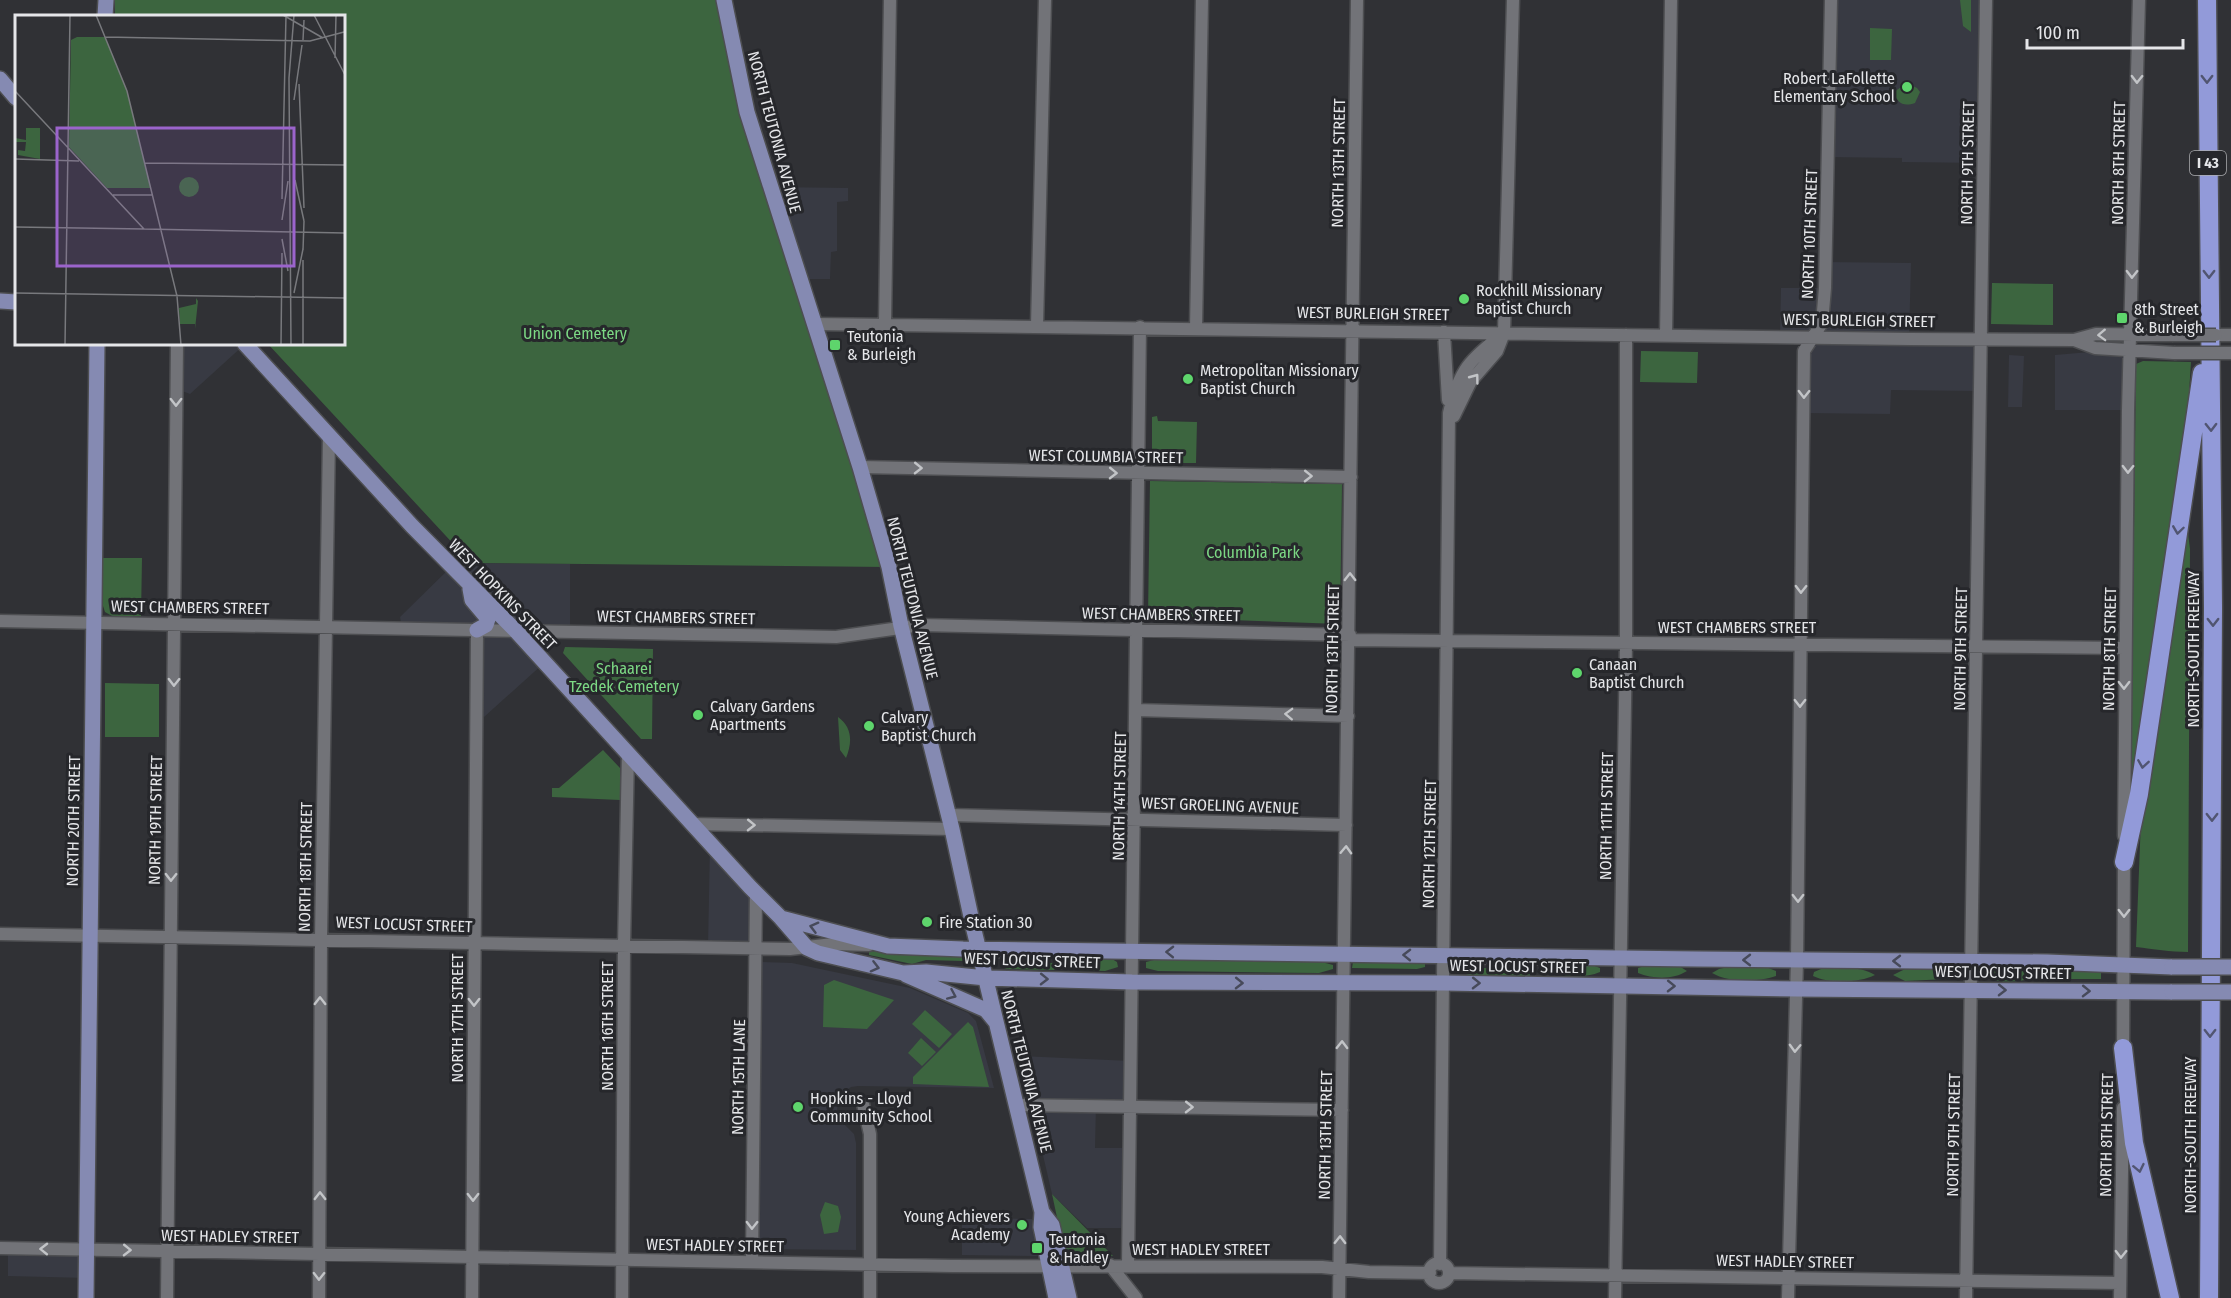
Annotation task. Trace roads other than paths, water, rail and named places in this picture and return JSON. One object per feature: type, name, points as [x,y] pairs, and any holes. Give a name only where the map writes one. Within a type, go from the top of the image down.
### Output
[{"type":"highway","name":"NORTH-SOUTH FREEWAY","points":[[2207,0],[2213,620],[2209,1298]]},
{"type":"highway","points":[[2124,862],[2139,794],[2209,327]]},
{"type":"highway","points":[[2123,1048],[2134,1143],[2170,1298]]},
{"type":"main road","points":[[105,15],[106,0]]},
{"type":"main road","name":"NORTH TEUTONIA AVENUE","points":[[724,0],[747,112],[860,467],[889,567],[901,626],[1042,1212],[1041,1227],[1069,1298]]},
{"type":"main road","points":[[0,79],[15,97]]},
{"type":"main road","points":[[0,301],[15,302]]},
{"type":"main road","name":"NORTH 20TH STREET","points":[[86,1298],[97,345]]},
{"type":"main road","name":"WEST HOPKINS STREET","points":[[245,345],[412,526],[515,630],[807,948]]},
{"type":"main road","points":[[469,583],[472,600],[488,619],[486,625],[477,630]]},
{"type":"main road","points":[[781,918],[888,946]]},
{"type":"main road","name":"WEST LOCUST STREET","points":[[888,946],[979,950],[1972,961],[2231,967]]},
{"type":"main road","name":"WEST LOCUST STREET","points":[[807,948],[818,953],[903,974],[926,972],[986,978],[1132,982],[1444,983],[1797,989],[2231,992]]},
{"type":"main road","points":[[903,974],[986,1010],[996,1023]]},
{"type":"main road","name":"NORTH TEUTONIA AVENUE","points":[[1056,1267],[1056,1298]]},
{"type":"street","points":[[885,323],[890,0]]},
{"type":"street","points":[[1037,326],[1045,0]]},
{"type":"street","points":[[1196,328],[1202,0]]},
{"type":"street","name":"NORTH 13TH STREET","points":[[1339,1298],[1358,0]]},
{"type":"street","name":"NORTH 12TH STREET","points":[[1450,426],[1471,381],[1497,351],[1504,333],[1513,0]]},
{"type":"street","points":[[1666,336],[1671,0]]},
{"type":"street","name":"NORTH 10TH STREET","points":[[1797,960],[1804,351],[1822,324],[1825,288],[1831,0]]},
{"type":"street","name":"NORTH 9TH STREET","points":[[1966,1298],[1986,0]]},
{"type":"street","name":"NORTH 8TH STREET","points":[[2120,1298],[2125,648],[2139,0]]},
{"type":"street","name":"WEST BURLEIGH STREET","points":[[815,324],[885,323],[1980,340],[2074,340],[2096,334],[2231,335]]},
{"type":"street","name":"NORTH 14TH STREET","points":[[1128,1265],[1140,327]]},
{"type":"street","points":[[1444,332],[1449,412]]},
{"type":"street","name":"NORTH 12TH STREET","points":[[1440,1264],[1449,412],[1454,392],[1465,367],[1477,353],[1504,333]]},
{"type":"street","name":"NORTH 11TH STREET","points":[[1615,1298],[1626,643],[1626,335]]},
{"type":"street","name":"WEST BURLEIGH STREET","points":[[2074,340],[2095,348],[2130,351],[2231,353]]},
{"type":"street","name":"NORTH 19TH STREET","points":[[167,1298],[177,345]]},
{"type":"street","name":"NORTH 18TH STREET","points":[[319,1298],[321,939],[329,437]]},
{"type":"street","name":"WEST COLUMBIA STREET","points":[[860,467],[1350,477]]},
{"type":"street","name":"WEST CHAMBERS STREET","points":[[0,621],[836,637],[901,626],[921,625],[1137,630],[1448,643],[2125,648]]},
{"type":"street","name":"NORTH 17TH STREET","points":[[472,1298],[477,630]]},
{"type":"street","points":[[1136,710],[1348,716]]},
{"type":"street","name":"NORTH 16TH STREET","points":[[622,1298],[624,946],[628,754]]},
{"type":"street","name":"WEST GROELING AVENUE","points":[[692,824],[1135,819],[1346,825]]},
{"type":"street","name":"NORTH 15TH LANE","points":[[752,1262],[756,893]]},
{"type":"street","name":"WEST LOCUST STREET","points":[[0,934],[756,948],[807,948],[833,944],[888,946]]},
{"type":"street","points":[[1788,1298],[1797,960]]},
{"type":"street","points":[[863,1104],[870,1134],[870,1298]]},
{"type":"street","points":[[1017,1105],[1342,1110]]},
{"type":"street","name":"WEST HADLEY STREET","points":[[0,1248],[1056,1267],[1128,1265],[1430,1273]]},
{"type":"street","points":[[1440,1264],[1445,1266],[1449,1273],[1447,1279],[1440,1284],[1432,1279],[1430,1273],[1432,1267],[1440,1264]]},
{"type":"street","points":[[1110,1265],[1136,1298]]},
{"type":"street","name":"WEST HADLEY STREET","points":[[1449,1273],[2120,1283]]},
{"type":"street","points":[[1439,1298],[1440,1284]]},
{"type":"place","name":"Robert LaFollette Elementary School","points":[[1907,87]]},
{"type":"place","name":"Rockhill Missionary Baptist Church","points":[[1464,299]]},
{"type":"place","name":"8th Street & Burleigh","points":[[2122,318]]},
{"type":"place","name":"Teutonia & Burleigh","points":[[835,345]]},
{"type":"place","name":"Metropolitan Missionary Baptist Church","points":[[1188,379]]},
{"type":"place","name":"Canaan Baptist Church","points":[[1577,673]]},
{"type":"place","name":"Calvary Gardens Apartments","points":[[698,715]]},
{"type":"place","name":"Calvary Baptist Church","points":[[869,726]]},
{"type":"place","name":"Fire Station 30","points":[[927,922]]},
{"type":"place","name":"Hopkins - Lloyd Community School","points":[[798,1107]]},
{"type":"place","name":"Young Achievers Academy","points":[[1022,1225]]},
{"type":"place","name":"Teutonia & Hadley","points":[[1037,1248]]},
{"type":"park label","name":"Union Cemetery","points":[[575,333]]},
{"type":"park label","name":"Columbia Park","points":[[1253,552]]},
{"type":"park label","name":"Schaarei Tzedek Cemetery","points":[[624,677]]}]
